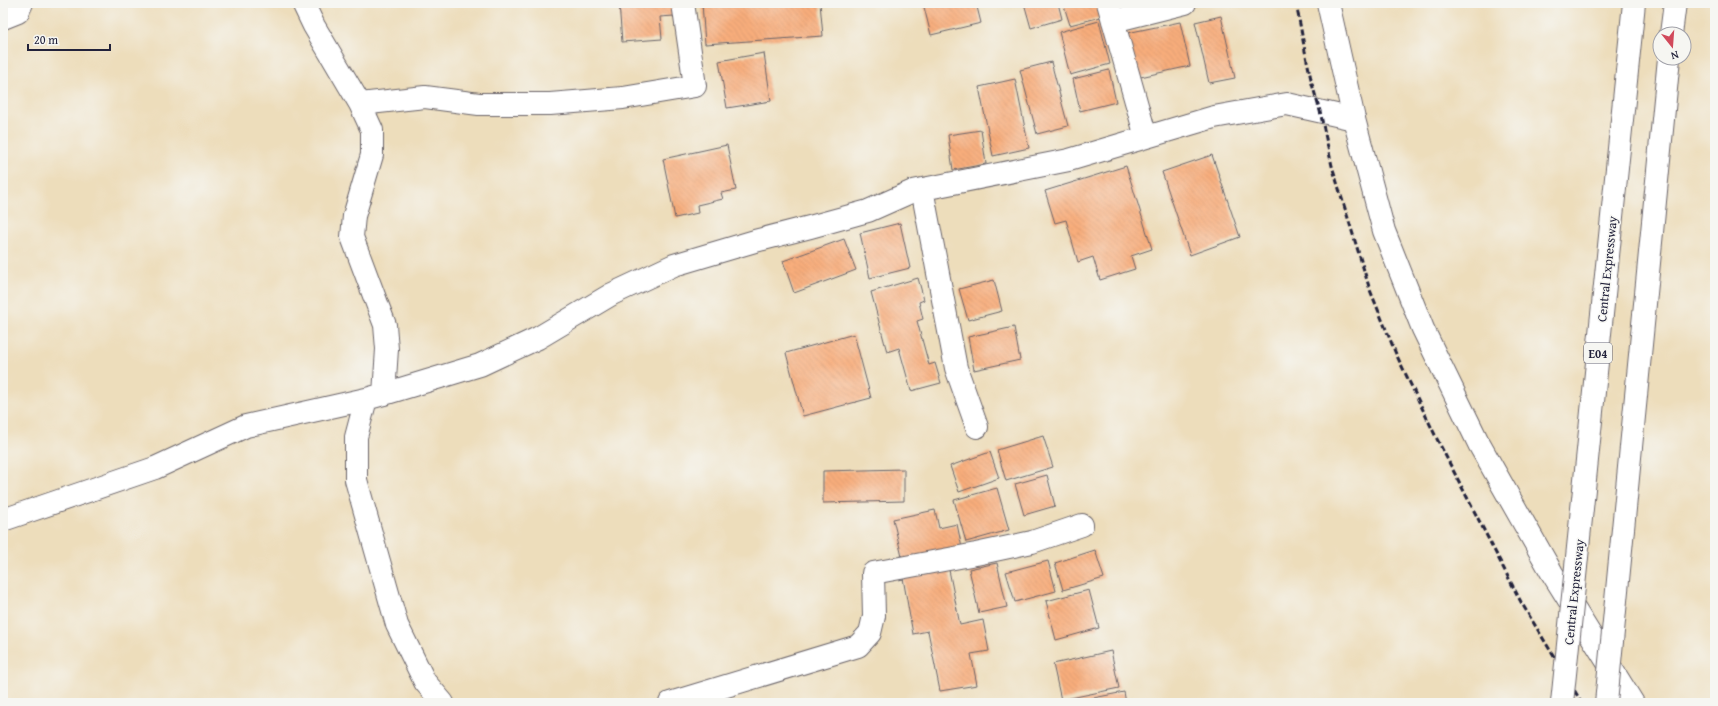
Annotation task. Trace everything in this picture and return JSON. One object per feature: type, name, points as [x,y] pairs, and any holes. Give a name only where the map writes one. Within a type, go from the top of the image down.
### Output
[{"type":"main road","points":[[3,18],[18,12],[22,3]]},
{"type":"main road","points":[[303,3],[314,26],[360,104],[372,130],[372,155],[354,216],[352,237],[385,325],[387,350],[375,396],[356,437],[356,480],[397,625],[425,682],[444,703]]},
{"type":"main road","points":[[360,104],[425,97],[479,104],[550,104],[623,98],[695,86],[683,3]]},
{"type":"main road","points":[[1146,137],[1111,12],[1185,3]]},
{"type":"main road","points":[[1328,3],[1354,118],[1384,231],[1423,328],[1487,458],[1552,573],[1633,703]]},
{"type":"main road","name":"Central Expressway","points":[[1562,703],[1634,3]]},
{"type":"main road","points":[[1673,26],[1674,3]]},
{"type":"main road","points":[[1606,703],[1668,66]]},
{"type":"main road","points":[[3,520],[155,468],[246,426],[375,396],[480,365],[538,338],[612,294],[674,265],[755,240],[868,211],[913,191],[1069,160],[1214,117],[1287,104],[1354,118]]},
{"type":"main road","points":[[922,189],[956,368],[977,427]]},
{"type":"main road","points":[[670,703],[726,695],[858,646],[870,633],[874,616],[873,573],[1032,542],[1082,525]]},
{"type":"main road","points":[[420,703],[425,682]]},
{"type":"building","points":[[619,3],[673,3],[674,16],[660,17],[662,39],[622,42]]},
{"type":"building","points":[[702,3],[820,3],[823,36],[705,44]]},
{"type":"building","points":[[923,3],[976,3],[981,23],[931,35]]},
{"type":"building","points":[[1024,3],[1058,3],[1062,19],[1031,28]]},
{"type":"building","points":[[1063,3],[1097,3],[1101,17],[1070,25]]},
{"type":"building","points":[[1221,16],[1235,78],[1209,83],[1195,22]]},
{"type":"building","points":[[1099,21],[1110,64],[1070,75],[1059,32]]},
{"type":"building","points":[[1180,22],[1190,66],[1136,78],[1127,33]]},
{"type":"building","points":[[764,53],[771,101],[727,108],[719,61]]},
{"type":"building","points":[[1051,62],[1068,126],[1037,134],[1020,70]]},
{"type":"building","points":[[1109,70],[1116,102],[1080,111],[1073,79]]},
{"type":"building","points":[[1015,79],[1029,148],[993,156],[979,87]]},
{"type":"building","points":[[981,130],[986,164],[953,170],[948,135]]},
{"type":"building","points":[[727,145],[736,190],[721,193],[723,199],[697,205],[698,213],[675,218],[663,159]]},
{"type":"building","points":[[1212,155],[1240,237],[1190,255],[1162,172]]},
{"type":"building","points":[[1126,166],[1152,249],[1131,256],[1135,269],[1100,280],[1093,257],[1078,262],[1066,220],[1055,223],[1045,191]]},
{"type":"building","points":[[900,223],[910,268],[870,278],[860,233]]},
{"type":"building","points":[[844,239],[856,270],[794,293],[783,261]]},
{"type":"building","points":[[918,278],[924,300],[919,302],[923,319],[917,321],[929,365],[935,363],[941,383],[911,391],[899,348],[887,352],[871,292]]},
{"type":"building","points":[[994,280],[1002,311],[968,320],[959,289]]},
{"type":"building","points":[[1014,327],[1020,360],[974,370],[968,337]]},
{"type":"building","points":[[854,334],[871,398],[803,416],[786,353]]},
{"type":"building","points":[[1043,436],[1053,467],[1006,481],[997,450]]},
{"type":"building","points":[[990,452],[999,478],[959,492],[950,466]]},
{"type":"building","points":[[904,469],[904,501],[823,503],[823,471]]},
{"type":"building","points":[[1047,475],[1055,506],[1024,515],[1015,484]]},
{"type":"building","points":[[997,488],[1009,530],[966,542],[954,500]]},
{"type":"building","points":[[935,510],[939,528],[957,524],[962,548],[903,561],[893,519]]},
{"type":"building","points":[[1095,550],[1104,578],[1063,590],[1055,563]]},
{"type":"building","points":[[1048,561],[1056,591],[1015,602],[1006,572]]},
{"type":"building","points":[[997,563],[1007,607],[979,613],[969,569]]},
{"type":"building","points":[[949,570],[960,625],[983,620],[989,651],[971,654],[977,685],[940,691],[928,631],[913,634],[903,578]]},
{"type":"building","points":[[1089,590],[1099,628],[1056,640],[1046,601]]},
{"type":"building","points":[[1111,651],[1119,688],[1061,700],[1053,664]]},
{"type":"building","points":[[1124,692],[1126,703],[1073,703],[1073,702]]},
{"type":"railway","points":[[1296,3],[1312,84],[1320,111],[1332,166],[1370,290],[1396,354],[1437,439],[1521,602],[1582,703]]}]
